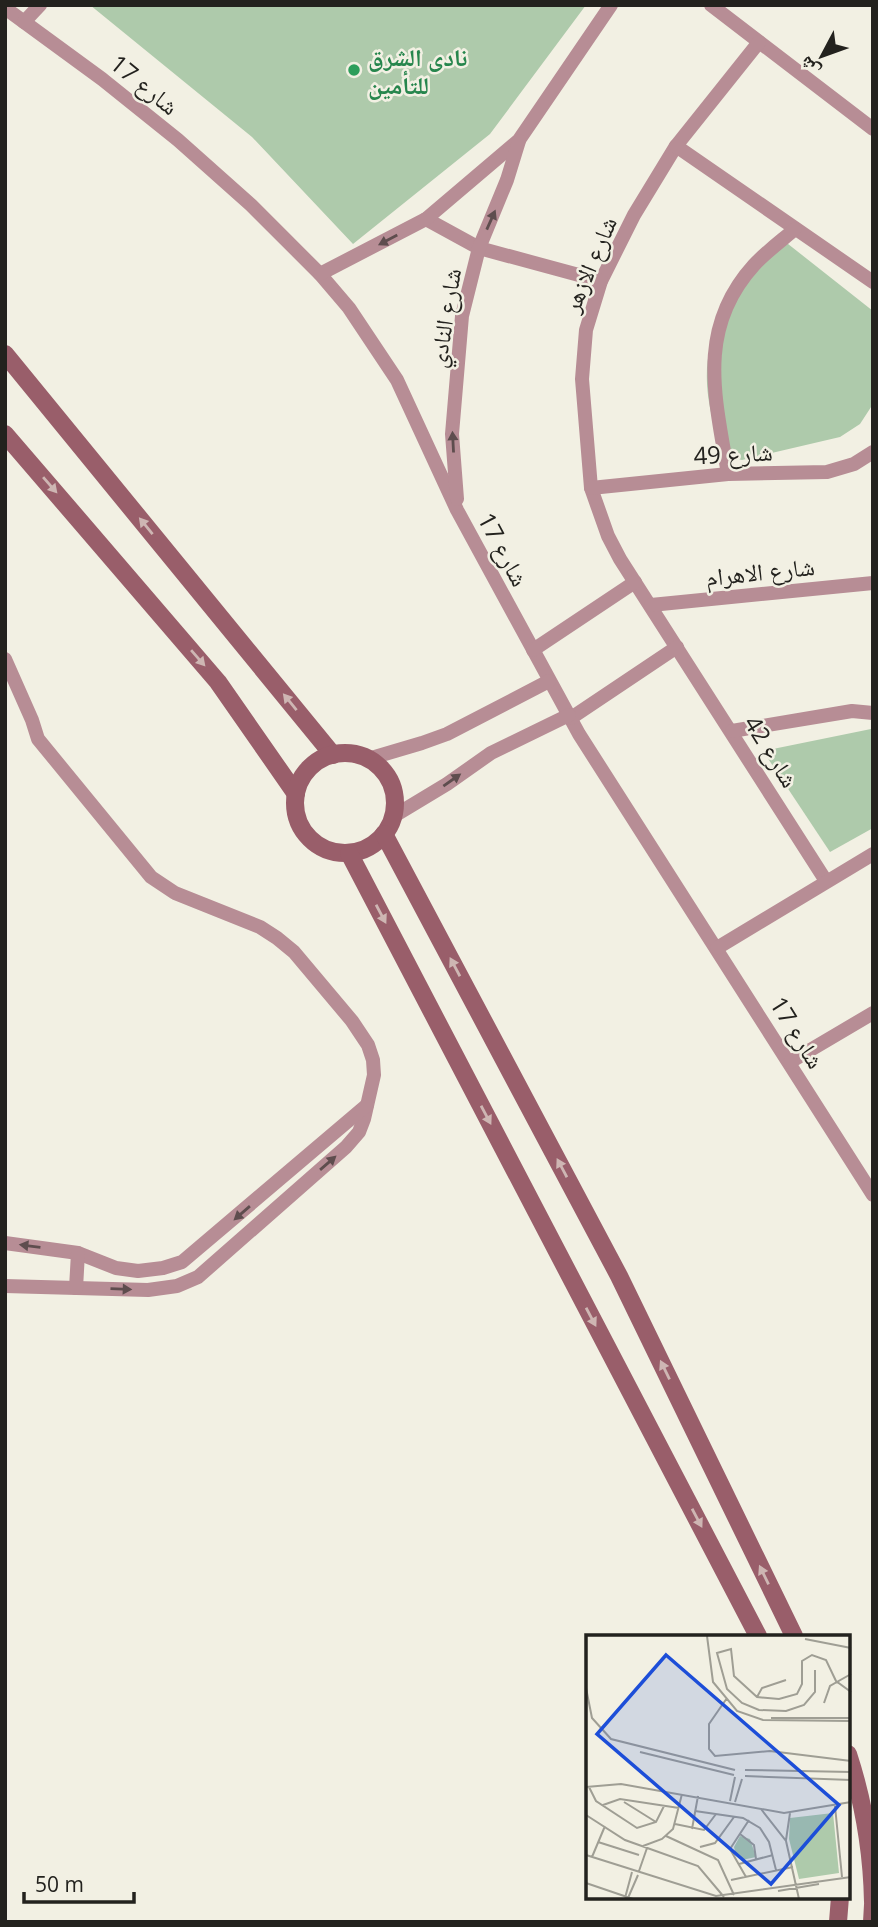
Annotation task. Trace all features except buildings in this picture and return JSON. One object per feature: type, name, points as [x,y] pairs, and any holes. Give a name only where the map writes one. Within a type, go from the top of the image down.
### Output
[{"type":"main road","points":[[5,354],[333,755]]},
{"type":"main road","points":[[5,433],[218,682],[296,794]]},
{"type":"main road","points":[[351,754],[368,759],[385,773],[390,783],[395,805],[394,816],[384,834],[369,847],[349,853],[320,846],[305,833],[297,814],[296,794],[301,781],[309,769],[320,760],[333,755],[351,754]]},
{"type":"main road","points":[[384,834],[620,1276],[794,1635]]},
{"type":"main road","points":[[349,853],[757,1635]]},
{"type":"main road","points":[[850,1761],[865,1813],[870,1843],[872,1922]]},
{"type":"main road","points":[[838,1922],[840,1899]]},
{"type":"street","points":[[24,22],[40,5]]},
{"type":"street","name":"شارع النادي","points":[[320,274],[426,219],[519,140],[611,5]]},
{"type":"street","points":[[711,5],[873,129]]},
{"type":"street","name":"شارع 17","points":[[5,8],[102,79],[178,140],[251,205],[320,274],[349,308],[397,380],[457,510],[549,681],[873,1195]]},
{"type":"street","name":"شارع الازهر","points":[[677,647],[608,536],[591,488],[582,379],[586,330],[601,281],[634,215],[676,146],[759,42]]},
{"type":"street","name":"شارع النادي","points":[[457,510],[452,434],[462,316],[479,248],[507,180],[519,140]]},
{"type":"street","points":[[676,146],[873,282]]},
{"type":"street","points":[[426,219],[479,248],[601,281]]},
{"type":"street","points":[[728,474],[712,369],[720,323],[741,281],[756,263],[795,229]]},
{"type":"street","name":"شارع 49","points":[[591,488],[728,474],[827,472],[854,464],[873,452]]},
{"type":"street","points":[[533,650],[635,582]]},
{"type":"street","name":"شارع الاهرام","points":[[651,605],[873,583]]},
{"type":"street","points":[[394,816],[491,753],[570,716],[677,647]]},
{"type":"street","name":"شارع 42","points":[[677,647],[826,881]]},
{"type":"street","points":[[5,659],[33,720],[38,739],[151,877],[175,893],[260,928],[277,938],[352,1021],[368,1045],[373,1060],[373,1087],[359,1132],[346,1147],[198,1277],[177,1286],[148,1290],[5,1286]]},
{"type":"street","points":[[368,759],[447,734],[549,681]]},
{"type":"street","points":[[732,731],[852,711],[873,712]]},
{"type":"street","points":[[717,948],[873,854]]},
{"type":"street","points":[[790,1062],[873,1013]]},
{"type":"street","points":[[5,1243],[78,1253],[116,1268],[138,1271],[182,1262],[368,1104]]},
{"type":"street","points":[[279,1181],[292,1195]]},
{"type":"street","points":[[76,1288],[78,1253]]},
{"type":"green space","name":"نادى الشرق للتأمين","points":[[90,5],[586,5],[490,134],[353,244],[252,137]]},
{"type":"green space","points":[[783,240],[873,311],[873,404],[860,424],[840,437],[742,460],[728,455],[718,442],[708,391],[707,365],[720,321],[732,301]]},
{"type":"green space","points":[[871,729],[873,828],[830,852],[763,751]]},
{"type":"place","name":"نادى الشرق للتأمين","points":[[354,70]]}]
